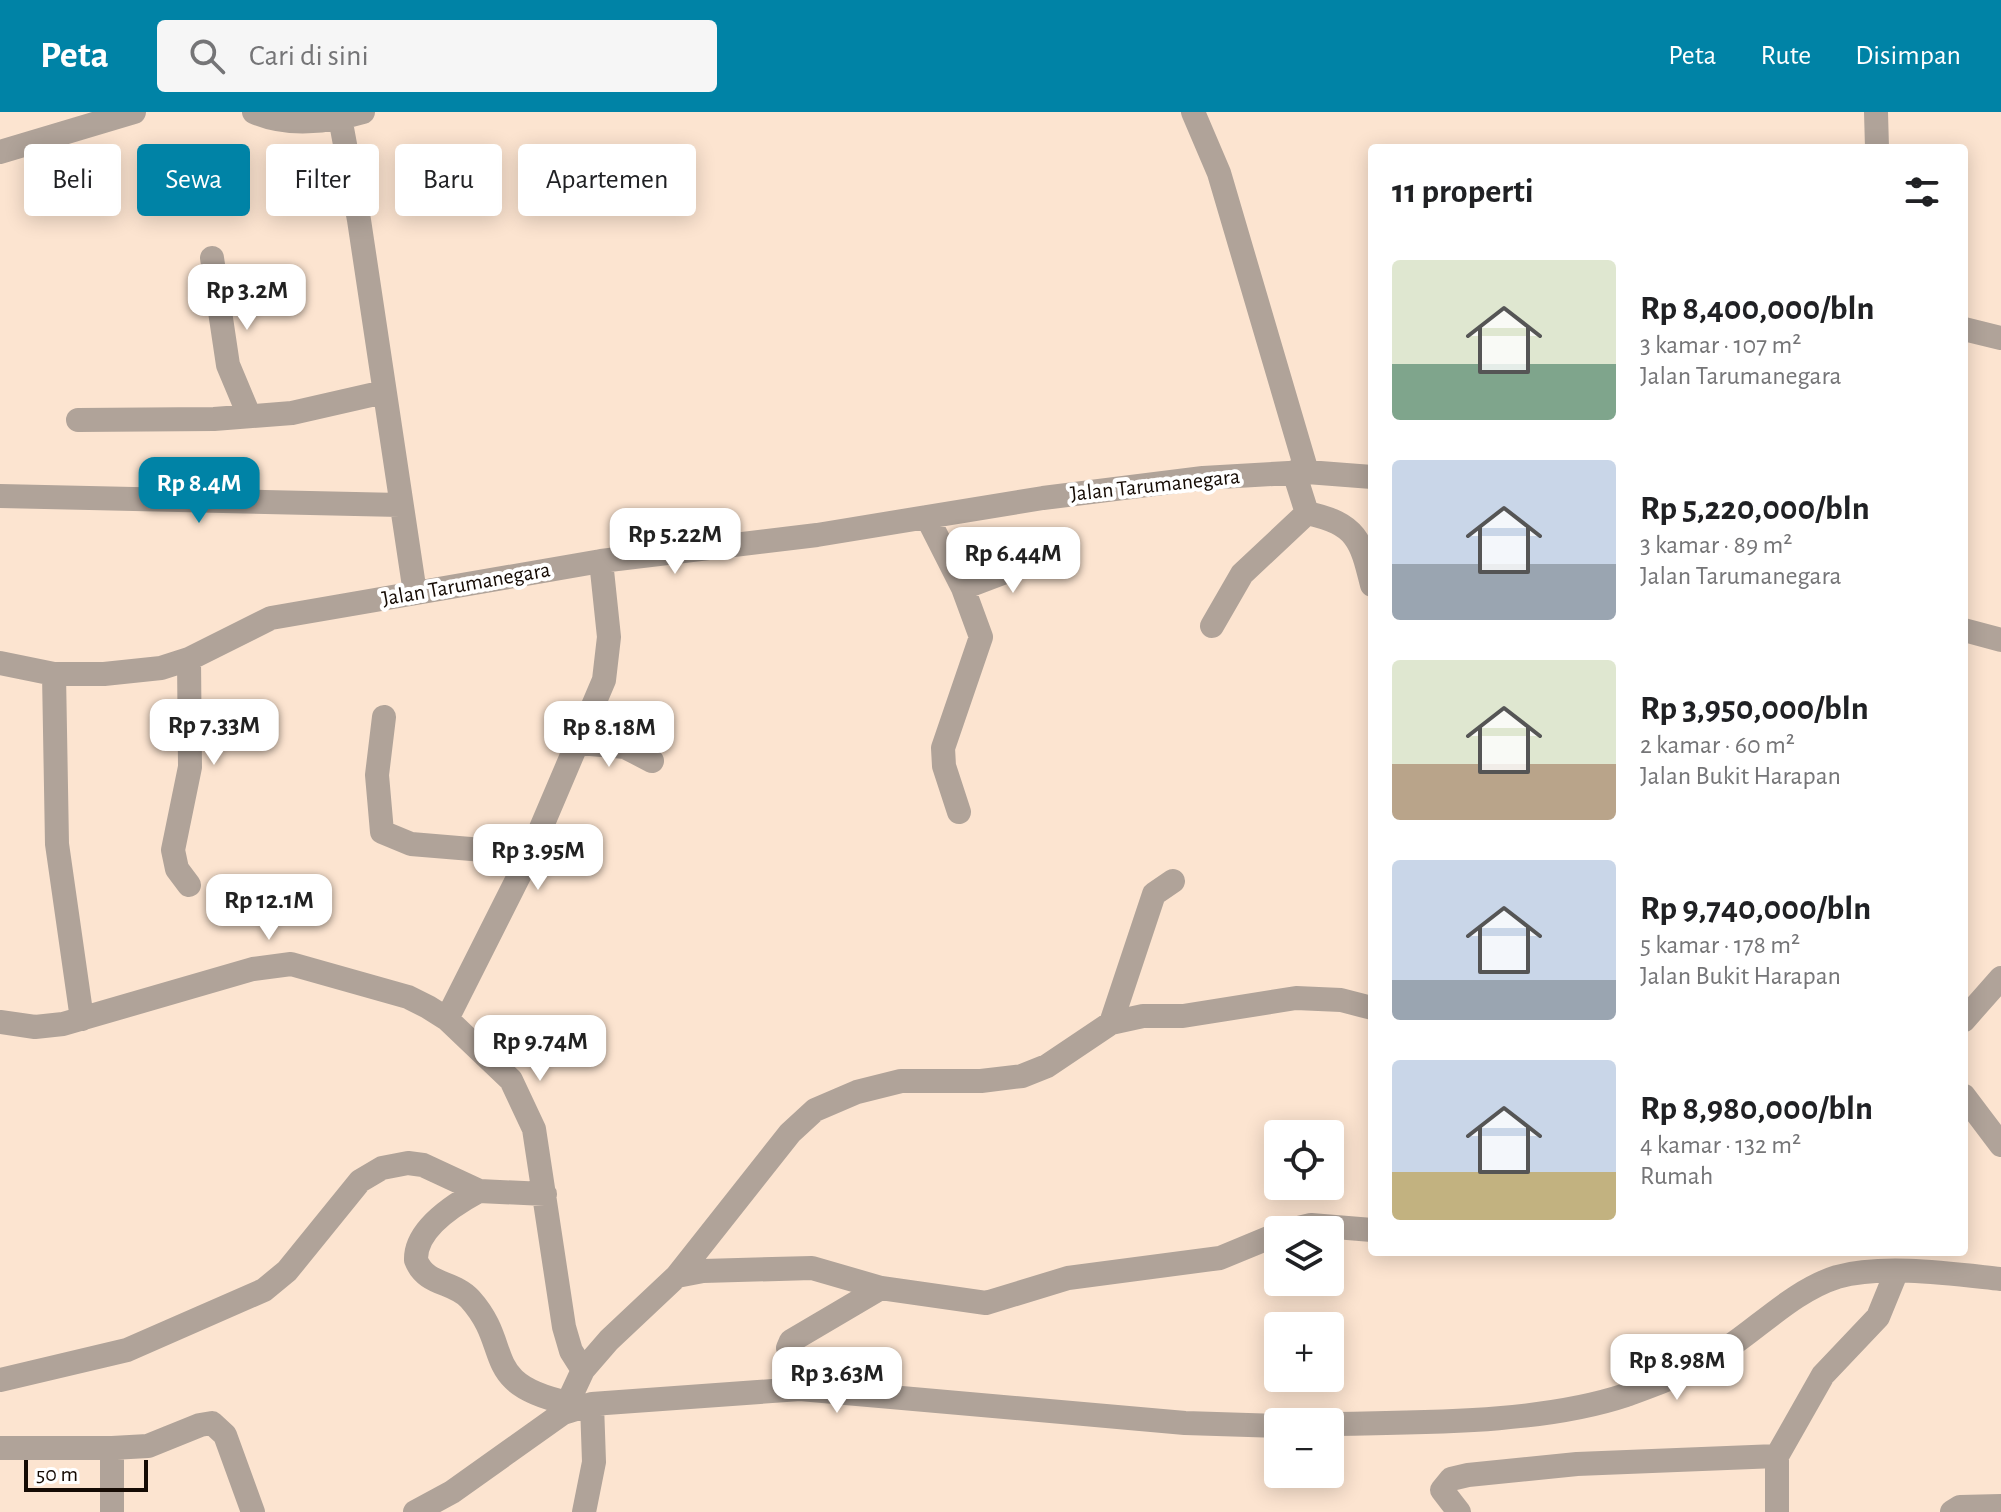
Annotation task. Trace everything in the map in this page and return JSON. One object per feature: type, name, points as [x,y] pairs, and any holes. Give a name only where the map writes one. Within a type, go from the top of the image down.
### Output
[{"type":"street","points":[[0,152],[134,112]]},
{"type":"street","points":[[254,112],[295,121],[347,114],[359,220],[415,593]]},
{"type":"street","points":[[1193,112],[1219,173],[1300,472],[1307,513]]},
{"type":"street","points":[[1876,112],[1883,144]]},
{"type":"street","points":[[212,258],[228,365],[249,415]]},
{"type":"street","points":[[1968,330],[2001,338]]},
{"type":"street","points":[[78,420],[292,413],[384,392]]},
{"type":"street","name":"Jalan Tarumanegara","points":[[0,663],[54,674],[133,672],[189,659],[271,618],[601,561],[1109,489],[1300,472],[1368,477]]},
{"type":"street","points":[[0,496],[400,505]]},
{"type":"street","points":[[1307,513],[1333,520],[1356,535],[1368,568]]},
{"type":"street","points":[[1212,626],[1242,574],[1307,513]]},
{"type":"street","points":[[927,517],[963,588],[981,641],[943,748],[944,766],[959,812]]},
{"type":"street","points":[[963,588],[1045,557]]},
{"type":"street","points":[[447,1019],[530,854],[604,680],[609,657],[601,561]]},
{"type":"street","points":[[1968,631],[2001,640]]},
{"type":"street","points":[[189,659],[190,767],[173,850],[177,869],[189,885]]},
{"type":"street","points":[[54,674],[57,844],[82,1019]]},
{"type":"street","points":[[384,717],[377,785],[382,832],[411,844],[530,854]]},
{"type":"street","points":[[579,743],[625,747],[652,761]]},
{"type":"street","points":[[1111,1023],[1154,894],[1173,881]]},
{"type":"street","points":[[0,1022],[49,1026],[253,969],[291,964],[408,997],[447,1019],[511,1080],[534,1129],[564,1327],[571,1351],[583,1370]]},
{"type":"street","points":[[1968,1015],[2001,978]]},
{"type":"street","points":[[584,1512],[594,1462],[574,1406],[583,1370],[609,1340],[677,1276],[790,1133],[815,1110],[857,1092],[901,1081],[981,1081],[1022,1076],[1047,1066],[1111,1023],[1296,998],[1341,1000],[1368,1007]]},
{"type":"street","points":[[1968,1101],[2001,1145]]},
{"type":"street","points":[[0,1380],[127,1350],[264,1290],[287,1271],[360,1181],[382,1168],[408,1163],[423,1165],[479,1191],[545,1194]]},
{"type":"street","points":[[479,1191],[454,1207],[423,1235],[416,1252],[418,1265],[428,1277],[472,1300],[503,1366],[517,1384],[574,1406],[800,1389],[1185,1423],[1264,1426]]},
{"type":"street","points":[[1344,1228],[1368,1230]]},
{"type":"street","points":[[677,1276],[703,1271],[749,1272],[798,1267],[881,1288],[986,1303],[1068,1278],[1220,1258],[1264,1240]]},
{"type":"street","points":[[1777,1512],[1777,1456],[1823,1375],[1878,1317],[1896,1273]]},
{"type":"street","points":[[1344,1424],[1454,1420],[1562,1410],[1621,1396],[1662,1382],[1716,1355],[1826,1281],[1854,1274],[1896,1273],[2001,1279]]},
{"type":"street","points":[[800,1389],[788,1348],[791,1341],[881,1288]]},
{"type":"street","points":[[415,1512],[452,1492],[574,1406]]},
{"type":"street","points":[[0,1448],[148,1446],[200,1425],[217,1426],[230,1446],[253,1512]]},
{"type":"street","points":[[112,1448],[112,1512]]},
{"type":"street","points":[[1459,1512],[1442,1490],[1447,1482],[1468,1475],[1592,1463],[1777,1456]]},
{"type":"street","points":[[1952,1512],[1960,1507],[2001,1506]]}]
